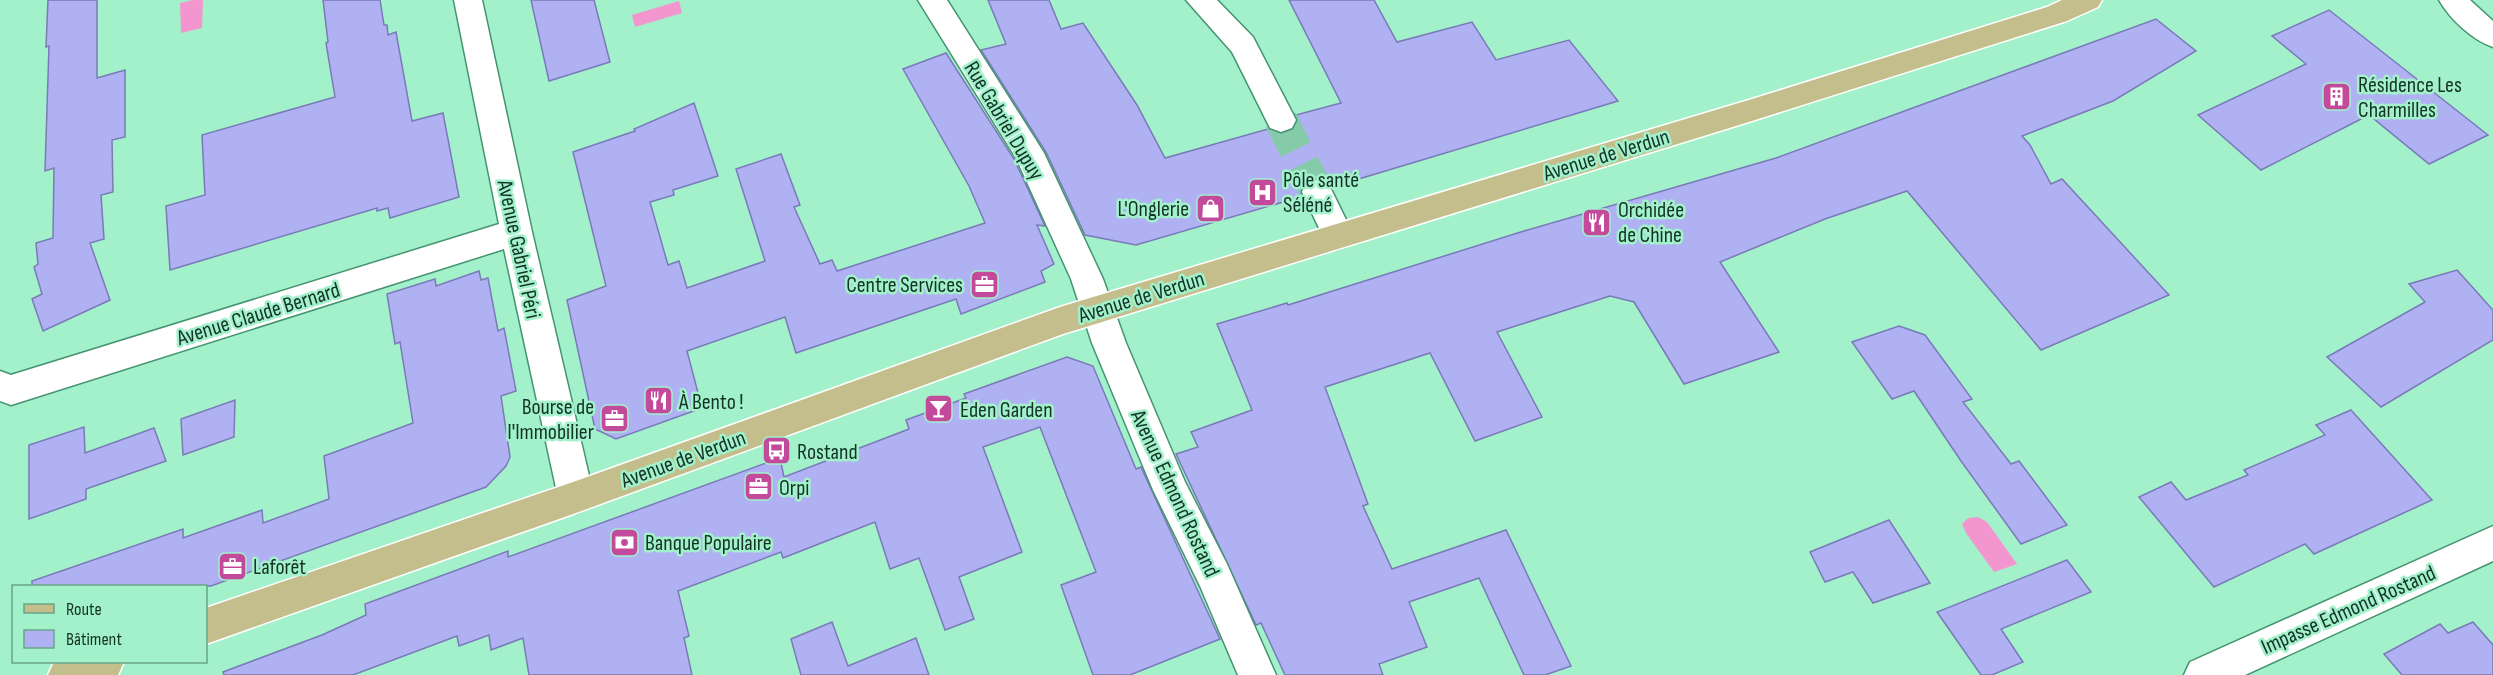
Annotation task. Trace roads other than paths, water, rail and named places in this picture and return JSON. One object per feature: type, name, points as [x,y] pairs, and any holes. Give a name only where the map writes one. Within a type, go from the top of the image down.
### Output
[{"type":"main road","name":"Avenue de Verdun","points":[[207,626],[576,496],[889,382],[1098,310],[1916,59],[2057,14],[2088,0]]},
{"type":"main road","points":[[67,675],[102,663]]},
{"type":"street","name":"Avenue Gabriel Péri","points":[[468,0],[516,232],[576,496]]},
{"type":"street","name":"Rue Gabriel Dupuy","points":[[932,0],[1029,153],[1087,279],[1098,310]]},
{"type":"street","points":[[1200,0],[1243,45],[1281,120]]},
{"type":"street","points":[[2453,0],[2472,20],[2493,36]]},
{"type":"street","points":[[1317,192],[1338,236]]},
{"type":"street","name":"Avenue Claude Bernard","points":[[0,386],[11,390],[516,232]]},
{"type":"street","name":"Avenue Edmond Rostand","points":[[1098,310],[1108,343],[1171,490],[1214,576],[1257,675]]},
{"type":"street","name":"Impasse Edmond Rostand","points":[[2203,675],[2493,543]]},
{"type":"tunnel","points":[[1281,120],[1317,192]]},
{"type":"place","name":"Résidence Les Charmilles","points":[[2337,97]]},
{"type":"place","name":"Pôle santé Séléné","points":[[1262,192]]},
{"type":"place","name":"L'Onglerie","points":[[1210,208]]},
{"type":"place","name":"Orchidée de Chine","points":[[1597,222]]},
{"type":"place","name":"Centre Services","points":[[984,284]]},
{"type":"place","name":"À Bento !","points":[[658,401]]},
{"type":"place","name":"Eden Garden","points":[[939,409]]},
{"type":"place","name":"Bourse de l'Immobilier","points":[[615,419]]},
{"type":"place","name":"Rostand","points":[[776,451]]},
{"type":"place","name":"Orpi","points":[[758,487]]},
{"type":"place","name":"Banque Populaire","points":[[624,542]]},
{"type":"place","name":"Laforêt","points":[[232,566]]}]
